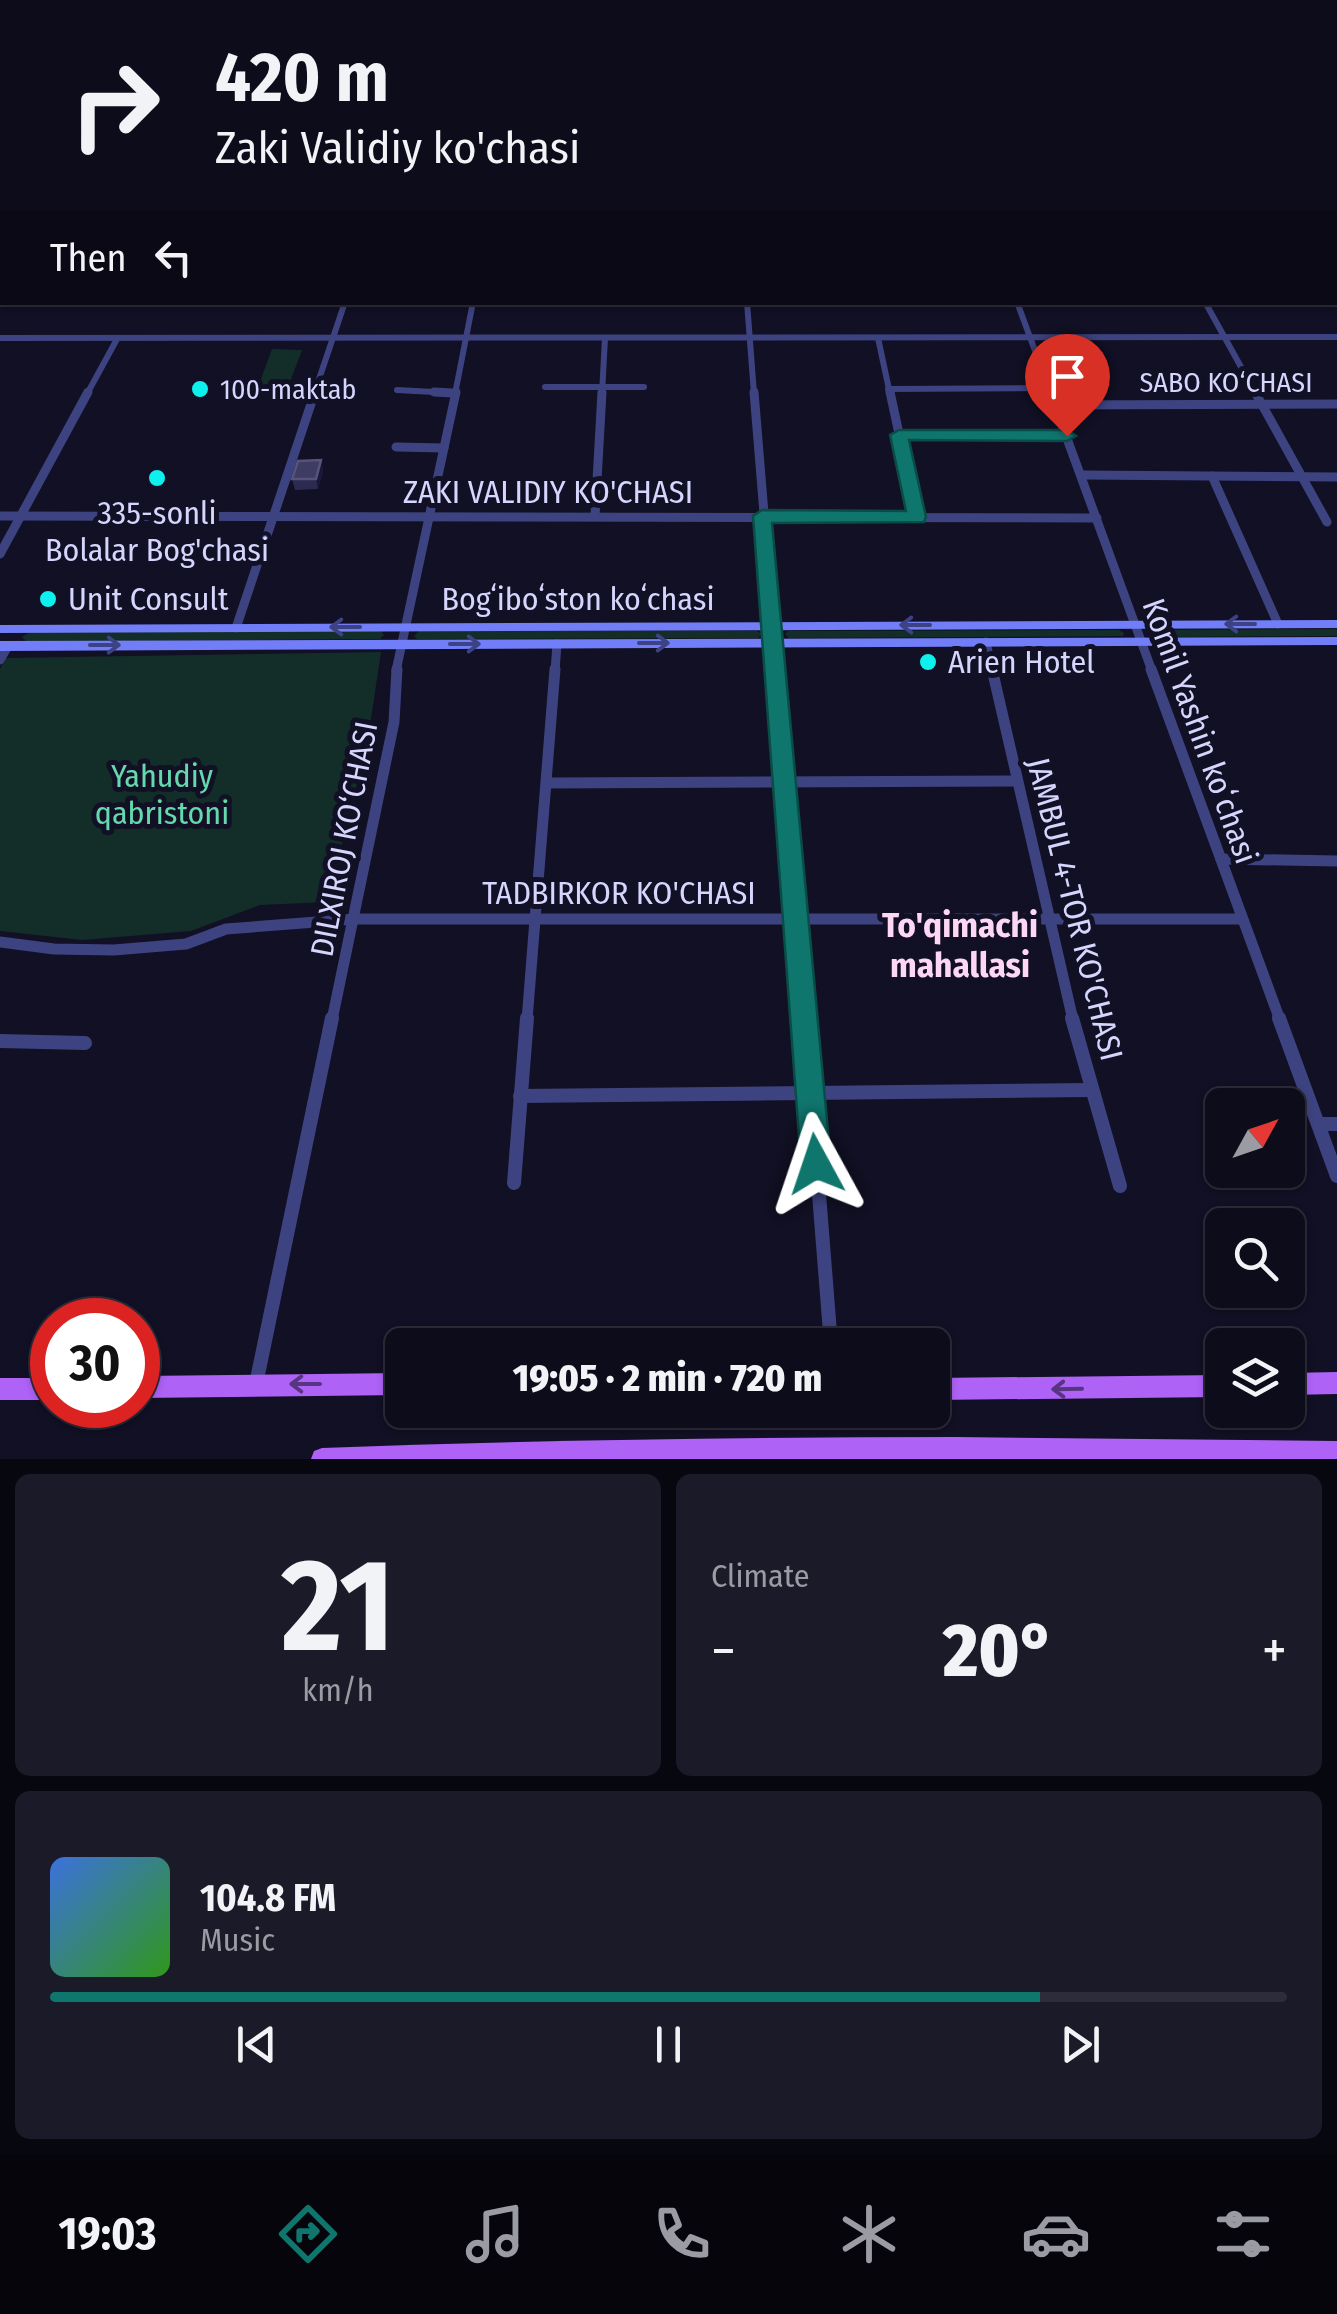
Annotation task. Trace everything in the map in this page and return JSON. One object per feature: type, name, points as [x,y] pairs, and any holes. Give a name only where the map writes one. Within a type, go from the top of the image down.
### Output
[{"type":"main road","points":[[1305,1384],[1337,1383]]},
{"type":"main road","points":[[160,1386],[385,1384]]},
{"type":"main road","points":[[950,1389],[1205,1386]]},
{"type":"main road","points":[[0,1389],[30,1389]]},
{"type":"main road","points":[[322,1459],[511,1451],[996,1447],[1337,1452]]},
{"type":"street","points":[[236,628],[344,305]]},
{"type":"street","name":"DILXIROJ KO‘CHASI","points":[[256,1384],[394,722],[393,684],[403,627],[473,305]]},
{"type":"street","points":[[747,305],[770,626],[830,1328]]},
{"type":"street","name":"Komil Yashin koʻchasi","points":[[1018,305],[1084,476],[1134,625],[1337,1176]]},
{"type":"street","points":[[1206,305],[1327,522]]},
{"type":"street","points":[[0,338],[1337,337]]},
{"type":"street","points":[[0,554],[116,338]]},
{"type":"street","points":[[595,516],[605,338]]},
{"type":"street","points":[[878,338],[917,517]]},
{"type":"street","points":[[545,387],[644,387]]},
{"type":"street","points":[[888,390],[1048,388]]},
{"type":"street","points":[[397,390],[453,394]]},
{"type":"street","name":"SABO KO‘CHASI","points":[[1054,404],[1337,404]]},
{"type":"street","points":[[899,435],[1067,436]]},
{"type":"street","points":[[396,447],[444,448]]},
{"type":"street","points":[[1084,476],[1337,477]]},
{"type":"street","points":[[1212,476],[1278,624]]},
{"type":"street","name":"ZAKI VALIDIY KO'CHASI","points":[[0,516],[1097,518]]},
{"type":"street","name":"Bogʻiboʻston koʻchasi","points":[[0,629],[1337,624]]},
{"type":"street","points":[[0,660],[4,646],[17,629]]},
{"type":"street","name":"Bogʻiboʻston koʻchasi","points":[[4,646],[1337,641]]},
{"type":"street","name":"JAMBUL 4-TOR KO'CHASI","points":[[986,642],[1014,781],[1090,1090],[1120,1186]]},
{"type":"street","points":[[514,1183],[557,644]]},
{"type":"street","points":[[548,783],[1014,781]]},
{"type":"street","points":[[1220,859],[1337,861]]},
{"type":"street","name":"TADBIRKOR KO'CHASI","points":[[0,942],[54,949],[114,950],[186,944],[226,928],[354,918],[1242,919]]},
{"type":"street","points":[[0,1041],[85,1042]]},
{"type":"street","points":[[520,1096],[1090,1090]]},
{"type":"street","points":[[1319,1124],[1337,1124]]},
{"type":"green space","points":[[272,349],[302,350],[285,395],[255,395]]},
{"type":"green space","points":[[1337,629],[1337,636],[1150,634],[1152,630]]},
{"type":"green space","points":[[380,630],[384,635],[380,639],[27,642],[22,637],[30,632]]},
{"type":"green space","points":[[1119,630],[1123,636],[789,638],[785,634],[788,631]]},
{"type":"green space","points":[[419,631],[762,634],[758,638],[417,639],[414,636]]},
{"type":"green space","name":"Yahudiy qabristoni","points":[[381,652],[368,739],[328,902],[260,905],[191,931],[82,940],[0,931],[0,669],[5,658]]},
{"type":"building","points":[[321,460],[316,479],[292,479],[298,461]]},
{"type":"place","name":"100-maktab","points":[[200,389]]},
{"type":"place","name":"335-sonli Bolalar Bog'chasi","points":[[157,478]]},
{"type":"place","name":"Unit Consult","points":[[48,599]]},
{"type":"place","name":"Arien Hotel","points":[[928,662]]},
{"type":"district","name":"To'qimachi mahallasi","points":[[960,945]]},
{"type":"route","points":[[816,1164],[762,516],[917,517],[899,435],[1067,436]]}]
